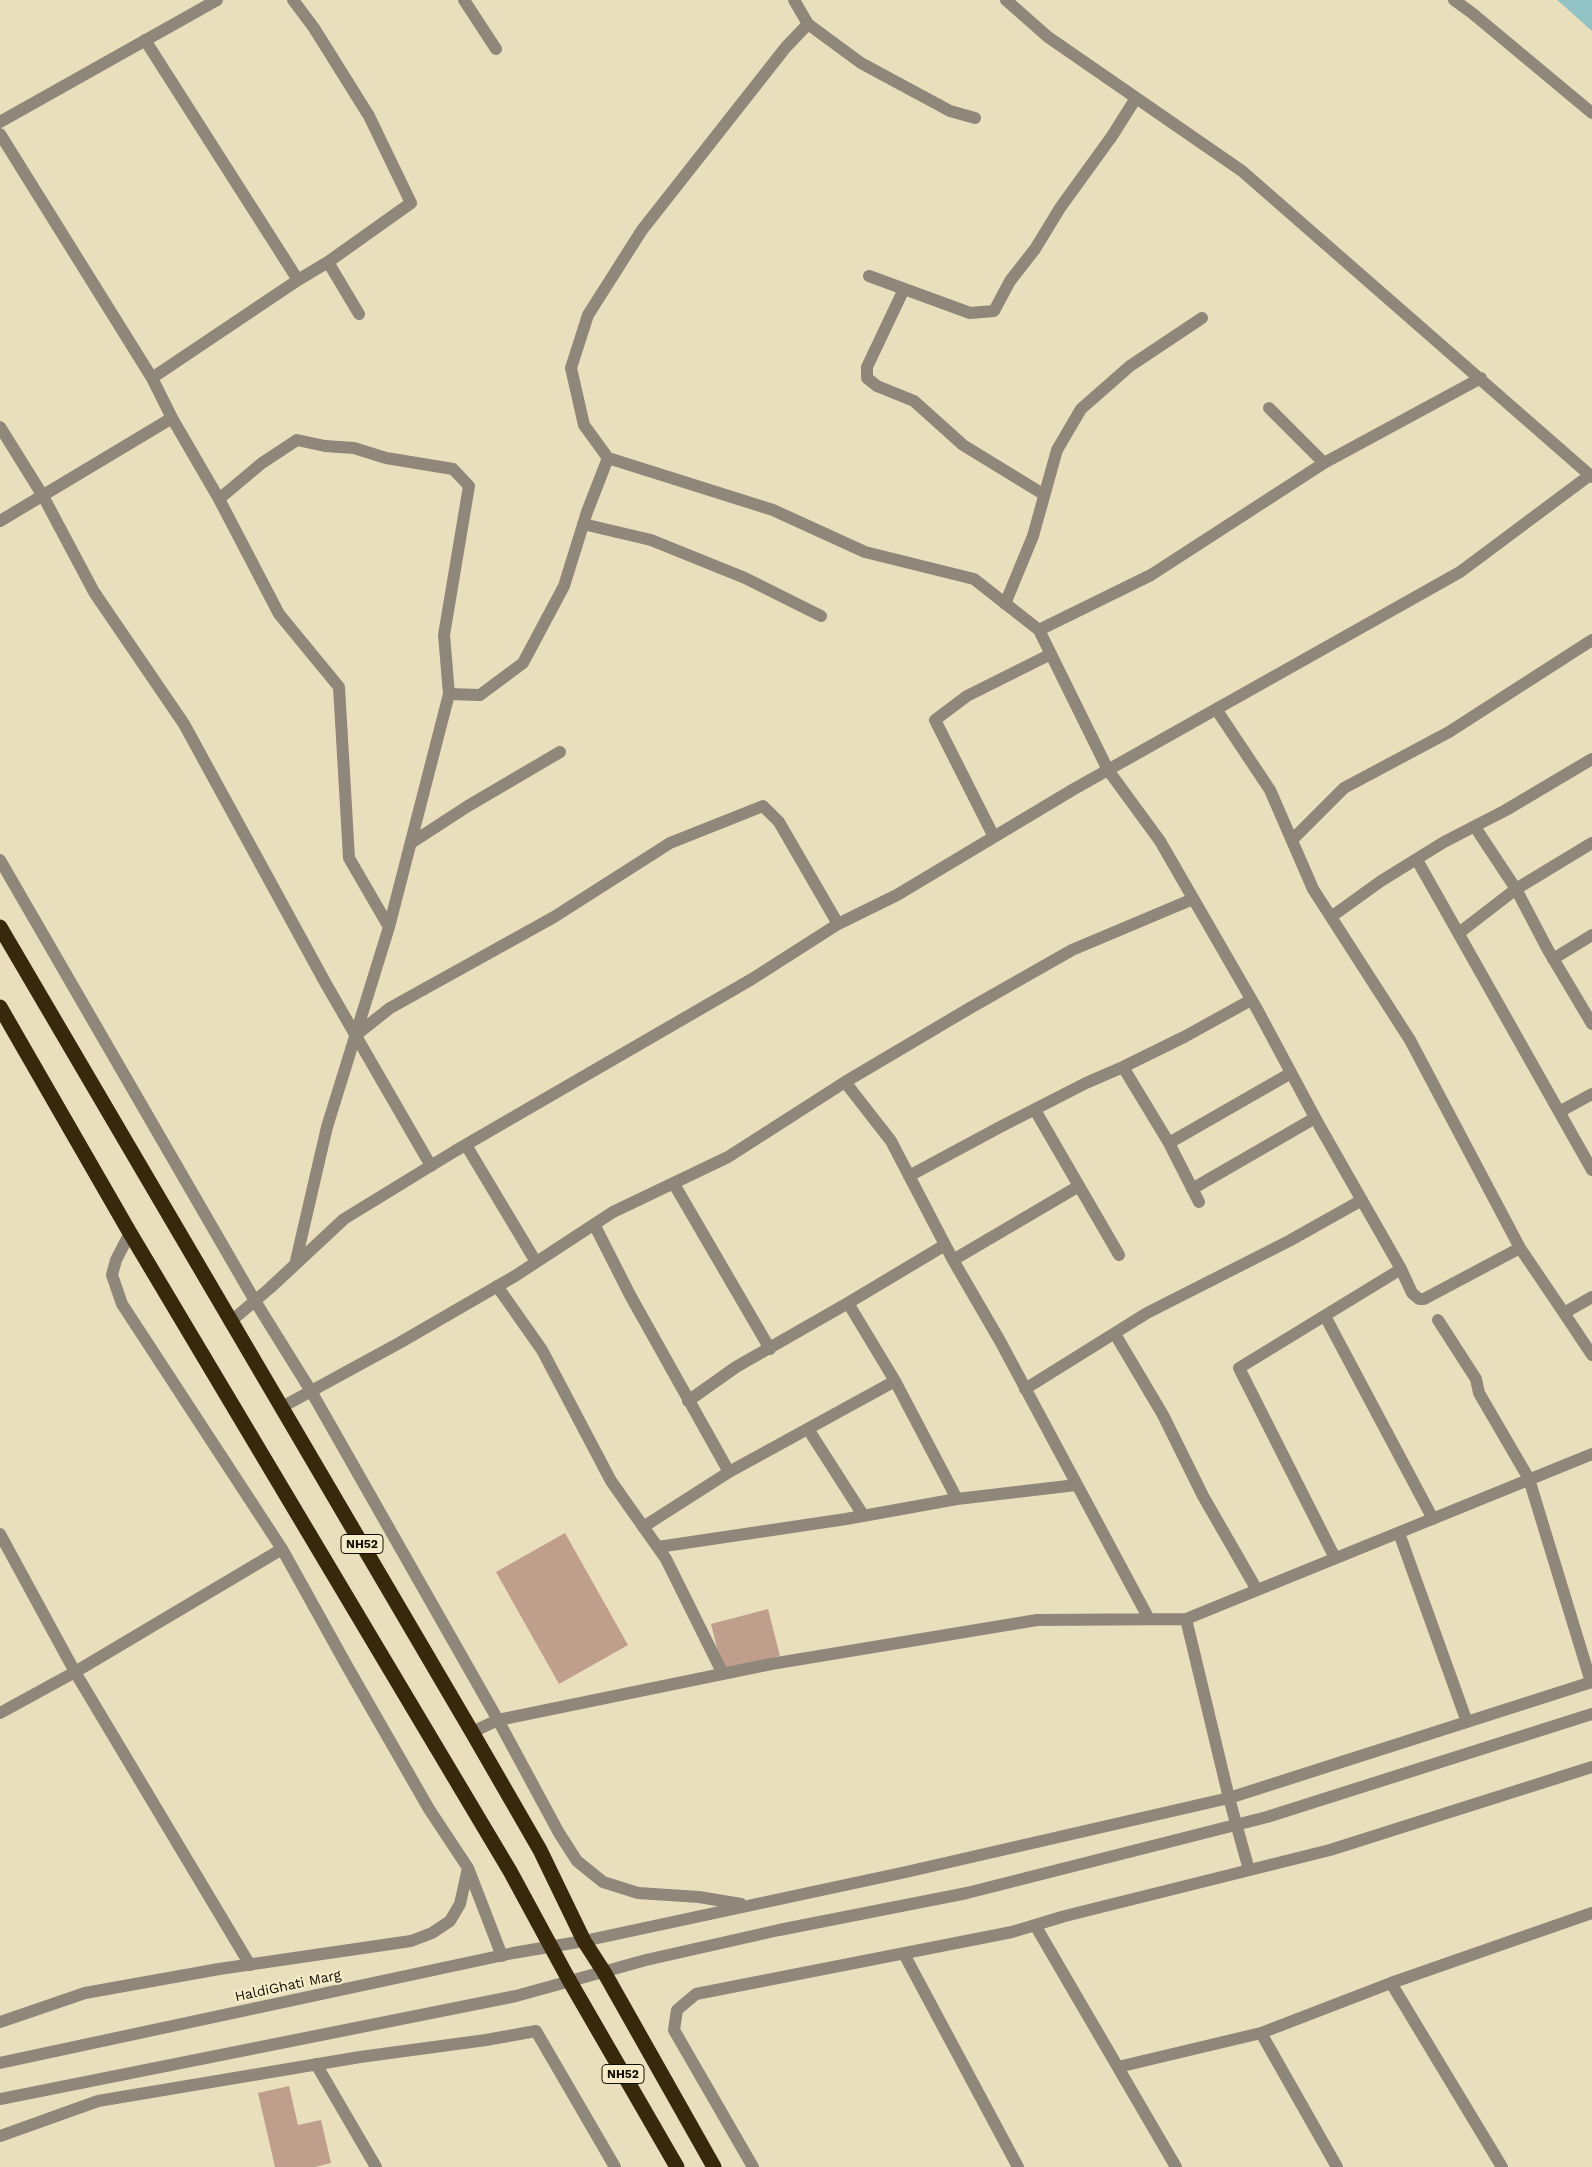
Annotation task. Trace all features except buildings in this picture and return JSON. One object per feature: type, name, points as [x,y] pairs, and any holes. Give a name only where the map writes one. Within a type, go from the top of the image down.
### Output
[{"type":"highway","name":"NH52","points":[[0,927],[540,1850],[584,1942],[604,1972],[714,2167]]},
{"type":"highway","name":"NH52","points":[[0,1007],[130,1233],[510,1871],[550,1947],[677,2167]]},
{"type":"street","points":[[0,122],[217,0]]},
{"type":"street","points":[[152,378],[328,262],[410,202],[369,116],[314,28],[293,0]]},
{"type":"street","points":[[464,0],[496,49]]},
{"type":"street","points":[[794,0],[808,24],[861,63],[950,111],[975,118]]},
{"type":"street","points":[[230,1322],[344,1220],[466,1145],[752,979],[838,924],[897,895],[1108,770],[1460,572],[1591,476],[1242,171],[1048,37],[1006,0]]},
{"type":"street","points":[[1454,0],[1592,113]]},
{"type":"street","points":[[808,24],[786,47],[642,230],[588,315],[571,368],[584,425],[608,458],[773,510],[865,552],[974,579],[1039,630],[1108,770],[1160,841],[1194,899],[1401,1269],[1412,1292],[1419,1299],[1424,1299],[1520,1248]]},
{"type":"street","points":[[145,40],[298,280]]},
{"type":"street","points":[[869,276],[970,313],[994,311],[1010,282],[1035,249],[1060,208],[1112,136],[1136,98]]},
{"type":"street","points":[[0,134],[152,378],[172,418],[219,499],[279,614],[339,687],[349,858],[389,927]]},
{"type":"street","points":[[328,262],[359,314]]},
{"type":"street","points":[[904,289],[867,367],[867,378],[877,386],[914,401],[963,444],[1043,494]]},
{"type":"street","points":[[1005,604],[1032,536],[1057,450],[1080,409],[1130,366],[1202,318]]},
{"type":"street","points":[[1039,630],[1151,575],[1324,463],[1481,378]]},
{"type":"street","points":[[1270,408],[1324,463]]},
{"type":"street","points":[[0,521],[172,418]]},
{"type":"street","points":[[0,427],[43,496],[94,592],[184,724],[356,1035],[431,1166]]},
{"type":"street","points":[[219,499],[262,463],[297,440],[325,446],[354,448],[386,458],[452,469],[469,486],[444,635],[449,694],[389,927],[327,1127],[295,1265]]},
{"type":"street","points":[[449,694],[480,695],[523,663],[564,586],[583,524],[608,458]]},
{"type":"street","points":[[583,524],[651,540],[746,578],[821,616]]},
{"type":"street","points":[[1292,840],[1344,788],[1449,732],[1592,640]]},
{"type":"street","points":[[994,837],[935,720],[968,696],[1051,654]]},
{"type":"street","points":[[1216,709],[1270,790],[1313,889],[1410,1040],[1520,1248],[1592,1355]]},
{"type":"street","points":[[411,843],[468,806],[560,752]]},
{"type":"street","points":[[1331,917],[1381,881],[1444,842],[1475,827],[1592,759]]},
{"type":"street","points":[[356,1035],[390,1008],[554,918],[670,843],[763,806],[779,822],[838,924]]},
{"type":"street","points":[[1475,827],[1516,889],[1552,959],[1592,1024]]},
{"type":"street","points":[[1459,933],[1516,889],[1592,843]]},
{"type":"street","points":[[0,860],[255,1301],[311,1391],[498,1720],[559,1833],[577,1861],[603,1882],[638,1893],[699,1897],[748,1906]]},
{"type":"street","points":[[1417,860],[1592,1170]]},
{"type":"street","points":[[282,1407],[497,1286],[613,1212],[728,1157],[845,1082],[1072,950],[1194,899]]},
{"type":"street","points":[[1552,959],[1592,935]]},
{"type":"street","points":[[909,1176],[1000,1127],[1086,1083],[1123,1067],[1251,1000]]},
{"type":"street","points":[[1123,1067],[1169,1143],[1198,1202]]},
{"type":"street","points":[[1169,1143],[1291,1073]]},
{"type":"street","points":[[845,1082],[892,1141],[953,1260],[1149,1619]]},
{"type":"street","points":[[1559,1112],[1592,1094]]},
{"type":"street","points":[[1035,1110],[1119,1255]]},
{"type":"street","points":[[1192,1189],[1315,1118]]},
{"type":"street","points":[[466,1145],[536,1262]]},
{"type":"street","points":[[674,1184],[770,1349]]},
{"type":"street","points":[[953,1260],[1079,1186]]},
{"type":"street","points":[[1025,1389],[1147,1313],[1288,1241],[1362,1200]]},
{"type":"street","points":[[594,1224],[688,1401],[729,1472]]},
{"type":"street","points":[[130,1233],[116,1260],[112,1275],[122,1304],[282,1549],[429,1809],[468,1868],[502,1956]]},
{"type":"street","points":[[688,1401],[736,1367],[770,1349],[945,1245]]},
{"type":"street","points":[[1335,1558],[1239,1368],[1401,1269]]},
{"type":"street","points":[[497,1286],[542,1350],[612,1481],[666,1559],[723,1674]]},
{"type":"street","points":[[1564,1313],[1592,1297]]},
{"type":"street","points":[[848,1303],[895,1381],[957,1498]]},
{"type":"street","points":[[1325,1316],[1434,1519]]},
{"type":"street","points":[[1438,1320],[1476,1379],[1479,1393],[1529,1479],[1591,1682]]},
{"type":"street","points":[[1115,1334],[1163,1416],[1203,1496],[1257,1590]]},
{"type":"street","points":[[643,1527],[729,1472],[895,1381]]},
{"type":"street","points":[[808,1429],[863,1515]]},
{"type":"street","points":[[472,1732],[498,1720],[723,1674],[1037,1620],[1186,1619],[1592,1454]]},
{"type":"street","points":[[658,1547],[863,1515],[957,1498],[1076,1485]]},
{"type":"street","points":[[1399,1533],[1467,1722]]},
{"type":"street","points":[[0,1534],[75,1672],[250,1965]]},
{"type":"street","points":[[0,1713],[75,1672],[282,1549]]},
{"type":"street","points":[[1186,1619],[1229,1798],[1249,1870]]},
{"type":"street","name":"HaldiGhati Marg","points":[[0,2064],[502,1956],[584,1942],[906,1872],[1229,1798],[1591,1682]]},
{"type":"street","points":[[0,2099],[516,1996],[646,1960],[778,1930],[967,1892],[1277,1814],[1592,1714]]},
{"type":"street","points":[[753,2167],[674,2030],[677,2010],[696,1994],[1012,1932],[1330,1850],[1592,1767]]},
{"type":"street","points":[[0,2022],[85,1993],[250,1965],[411,1941],[432,1933],[450,1921],[460,1904],[468,1868]]},
{"type":"street","points":[[1118,2067],[1261,2033],[1390,1983],[1592,1913]]},
{"type":"street","points":[[1035,1925],[1176,2167]]},
{"type":"street","points":[[904,1954],[1018,2167]]},
{"type":"street","points":[[1390,1983],[1502,2167]]},
{"type":"street","points":[[0,2136],[98,2101],[316,2064],[536,2031],[615,2167]]},
{"type":"street","points":[[1261,2033],[1337,2167]]},
{"type":"street","points":[[316,2064],[374,2167]]},
{"type":"water","points":[[1557,0],[1592,0],[1592,31],[1564,6]]}]
